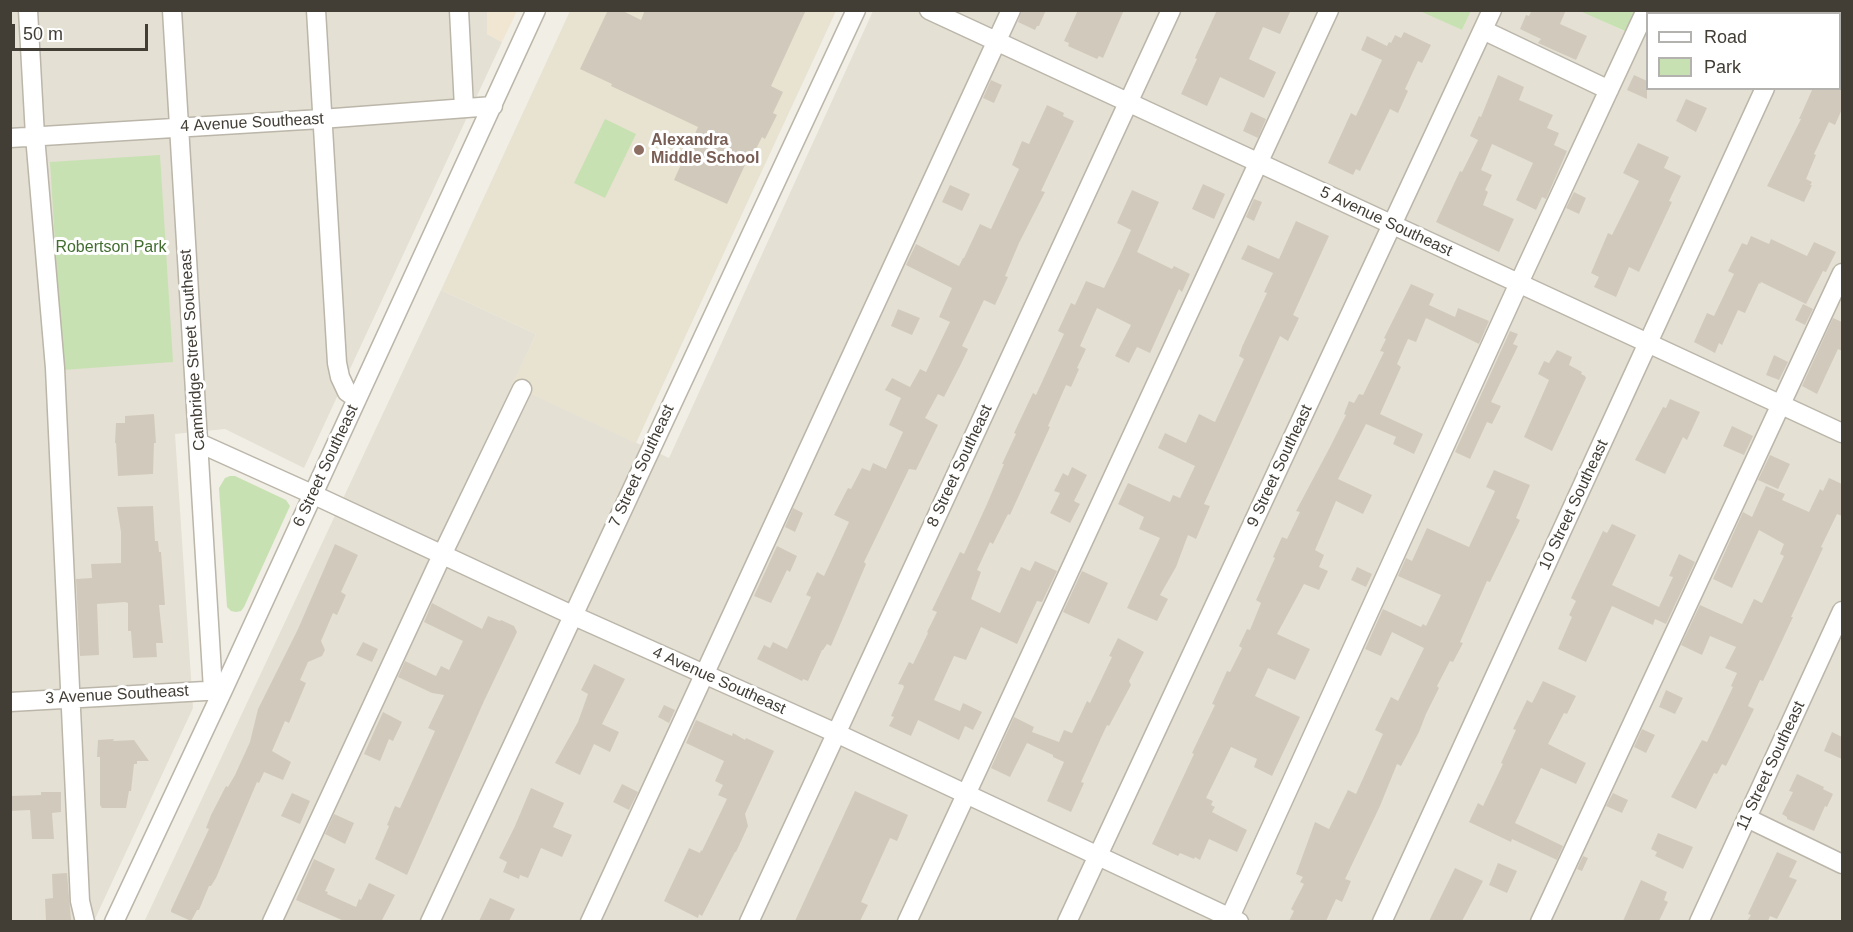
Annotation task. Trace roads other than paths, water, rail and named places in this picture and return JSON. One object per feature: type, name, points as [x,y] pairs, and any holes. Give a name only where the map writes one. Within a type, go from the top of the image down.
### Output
[{"type":"street","points":[[28,10],[35,136],[55,368],[80,902],[85,921]]},
{"type":"street","name":"Cambridge Street Southeast","points":[[172,10],[199,443],[218,690]]},
{"type":"street","points":[[316,10],[337,363],[347,392],[357,399]]},
{"type":"street","points":[[459,10],[464,108]]},
{"type":"street","name":"6 Street Southeast","points":[[114,921],[218,690],[357,399],[536,10]]},
{"type":"street","name":"7 Street Southeast","points":[[430,921],[856,10]]},
{"type":"street","name":"5 Avenue Southeast","points":[[929,10],[1842,433]]},
{"type":"street","points":[[590,921],[1011,10]]},
{"type":"street","name":"8 Street Southeast","points":[[749,921],[1171,10]]},
{"type":"street","points":[[908,921],[1329,10]]},
{"type":"street","name":"9 Street Southeast","points":[[1067,921],[1492,10]]},
{"type":"street","points":[[1234,919],[1519,283],[1646,10]]},
{"type":"street","points":[[1482,30],[1609,90]]},
{"type":"street","name":"10 Street Southeast","points":[[1382,921],[1765,90]]},
{"type":"street","name":"4 Avenue Southeast","points":[[10,138],[493,106]]},
{"type":"street","points":[[1540,921],[1842,273]]},
{"type":"street","points":[[272,921],[442,555],[522,389]]},
{"type":"street","name":"4 Avenue Southeast","points":[[199,443],[572,615],[836,733],[1234,919]]},
{"type":"street","name":"11 Street Southeast","points":[[1698,921],[1842,611]]},
{"type":"street","name":"3 Avenue Southeast","points":[[10,702],[218,690]]},
{"type":"street","points":[[1747,818],[1842,864]]},
{"type":"place","name":"Alexandra Middle School","points":[[639,150]]},
{"type":"park label","name":"Robertson Park","points":[[111,248]]}]
